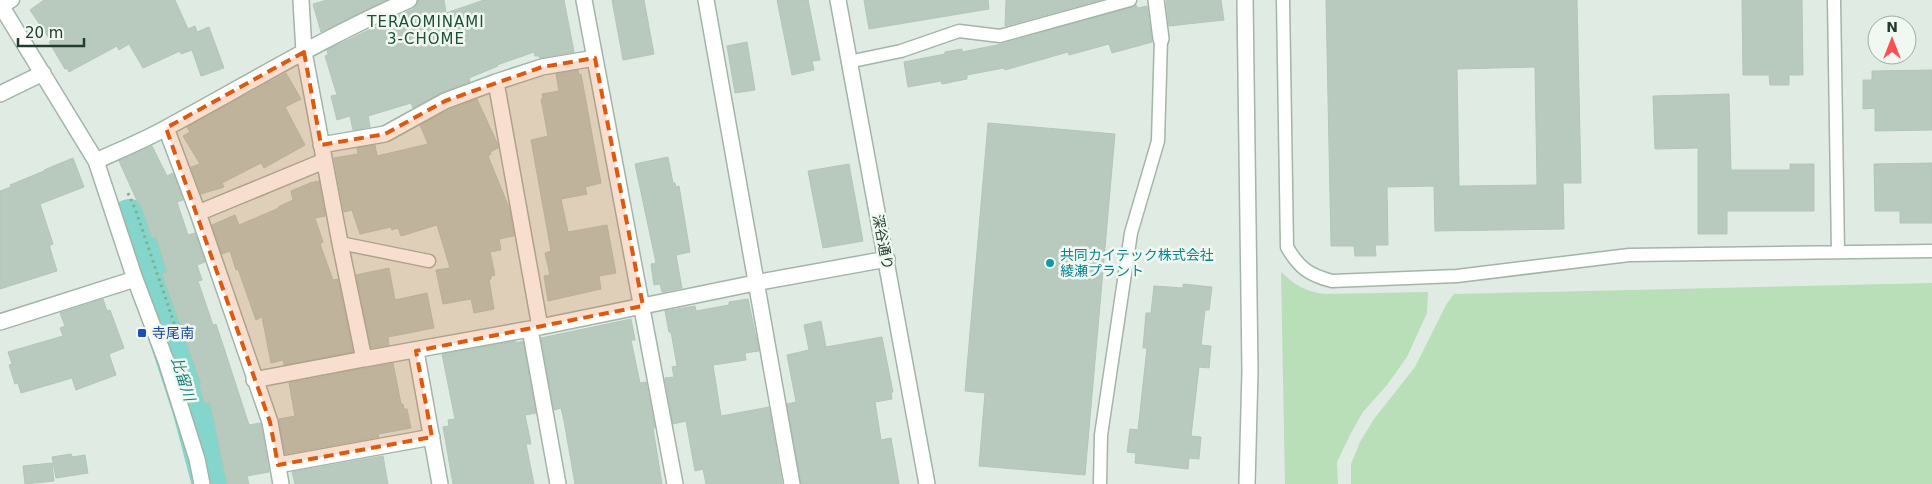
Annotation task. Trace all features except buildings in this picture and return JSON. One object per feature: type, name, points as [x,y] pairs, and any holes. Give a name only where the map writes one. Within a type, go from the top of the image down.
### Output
[{"type":"street","points":[[302,0],[304,52],[364,359]]},
{"type":"street","points":[[96,161],[166,128],[304,52],[409,0]]},
{"type":"street","points":[[584,0],[675,484]]},
{"type":"street","points":[[706,0],[792,484]]},
{"type":"street","name":"深谷通り","points":[[838,0],[927,484]]},
{"type":"street","points":[[1156,0],[1161,39]]},
{"type":"street","points":[[1245,0],[1250,371],[1247,484]]},
{"type":"street","points":[[5,4],[43,73],[96,161],[135,279],[166,361],[197,459],[202,484]]},
{"type":"street","points":[[321,145],[385,134],[445,101],[496,82],[542,67],[595,58]]},
{"type":"street","points":[[0,94],[43,73]]},
{"type":"street","points":[[496,82],[558,484]]},
{"type":"street","points":[[166,128],[198,212],[254,380],[270,422],[281,484]]},
{"type":"street","points":[[198,212],[324,161]]},
{"type":"street","points":[[254,380],[535,328],[756,283],[887,259]]},
{"type":"street","points":[[0,322],[135,279]]},
{"type":"street","points":[[416,350],[440,484]]},
{"type":"street","points":[[278,465],[432,437]]},
{"type":"lane","points":[[848,62],[901,51],[959,32],[1000,36],[1130,0]]},
{"type":"lane","points":[[1283,0],[1287,247],[1295,262],[1314,276],[1332,281],[1457,276],[1629,255],[1932,251]]},
{"type":"lane","points":[[1834,0],[1838,252]]},
{"type":"lane","points":[[1100,484],[1101,435],[1131,233],[1158,141],[1161,39]]},
{"type":"lane","points":[[340,243],[429,261]]},
{"type":"highlighted area","points":[[304,52],[321,145],[385,134],[445,101],[542,67],[595,58],[643,306],[416,351],[432,437],[278,465],[270,422],[166,128]]},
{"type":"green space","points":[[1281,272],[1301,287],[1312,292],[1325,294],[1428,292],[1427,313],[1407,357],[1387,385],[1363,412],[1337,462],[1338,484],[1285,484]]},
{"type":"green space","points":[[1932,283],[1932,484],[1351,484],[1351,464],[1360,442],[1374,419],[1415,367],[1446,305],[1454,294]]},
{"type":"waterway","name":"比留川","points":[[130,219],[192,408],[212,484]]},
{"type":"place","name":"共同カイテック株式会社 綾瀬プラント","points":[[1050,263]]},
{"type":"place","name":"寺尾南","points":[[142,333]]},
{"type":"district","name":"TERAOMINAMI 3-CHOME","points":[[426,30]]}]
